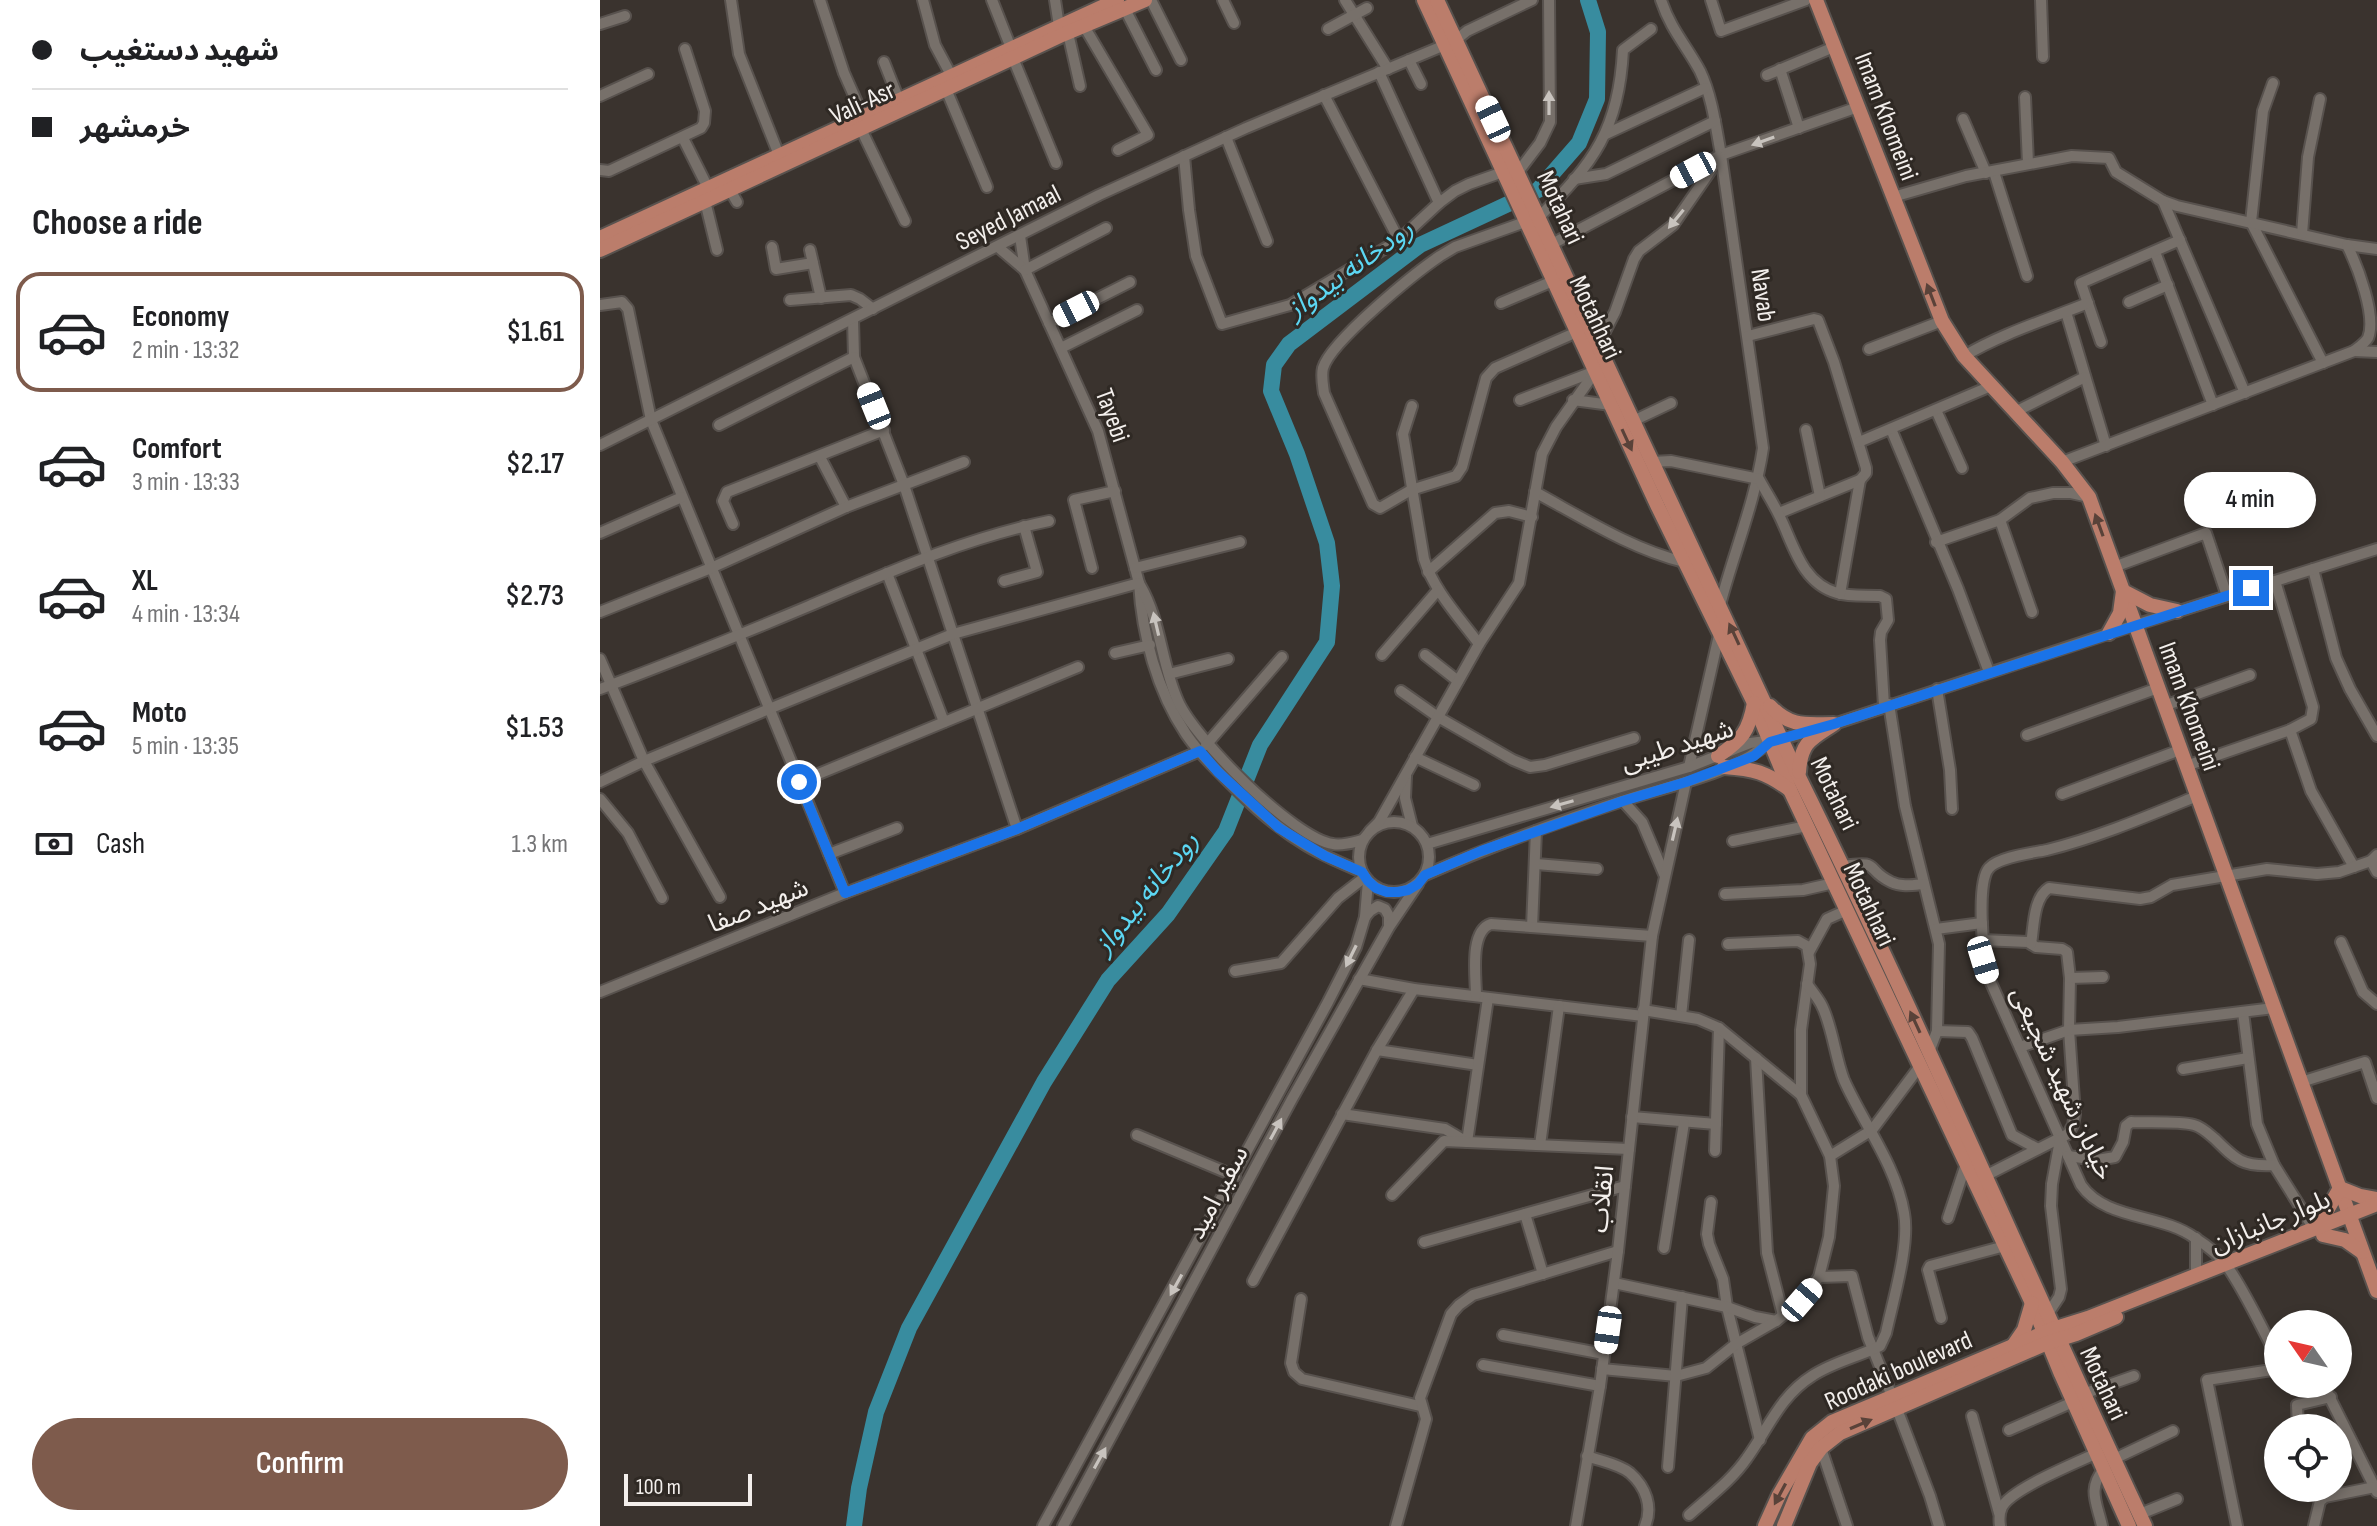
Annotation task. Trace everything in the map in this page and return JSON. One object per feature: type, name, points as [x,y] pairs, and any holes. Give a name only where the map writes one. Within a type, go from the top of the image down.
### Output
[{"type":"main road","name":"Vali-Asr","points":[[600,250],[708,196],[779,155],[862,123],[1121,4],[1148,0]]},
{"type":"main road","points":[[1424,0],[1450,43]]},
{"type":"main road","points":[[1437,0],[1450,43]]},
{"type":"main road","name":"Imam Khomeini","points":[[1816,0],[1942,321],[1964,356],[2062,462],[2089,497],[2377,1291]]},
{"type":"main road","name":"Vali-Asr","points":[[1063,31],[1084,26],[1121,4]]},
{"type":"main road","name":"Motahari","points":[[1450,43],[1531,217],[1552,244],[1652,462],[1664,504],[1720,605],[1759,701]]},
{"type":"main road","name":"Vali-Asr","points":[[600,238],[708,196],[733,196],[899,100],[949,82]]},
{"type":"main road","name":"Motahhari","points":[[1531,217],[1553,281],[1611,405],[1664,504],[1684,562],[1719,635],[1759,701],[1776,740]]},
{"type":"main road","points":[[2109,633],[2120,613],[2123,591],[2150,605],[2177,611]]},
{"type":"main road","points":[[1759,701],[1786,720],[1799,724],[1834,724],[1804,747],[1796,787],[1760,771],[1721,762],[1750,724],[1759,701]]},
{"type":"main road","name":"Motahari","points":[[1776,740],[1796,787],[1843,866],[1985,1176],[2037,1299]]},
{"type":"main road","name":"Motahhari","points":[[1796,787],[1807,826],[1966,1164],[2005,1246],[2037,1299],[2097,1453],[2109,1464],[2129,1526]]},
{"type":"main road","points":[[2363,1253],[2345,1240],[2319,1230],[2340,1188],[2377,1201]]},
{"type":"main road","name":"بلوار جانبازان","points":[[2050,1336],[2228,1268],[2319,1230],[2377,1201]]},
{"type":"main road","name":"بلوار جانبازان","points":[[2086,1324],[2196,1276],[2228,1268]]},
{"type":"main road","points":[[2037,1299],[2070,1319],[2086,1324],[2067,1375],[2042,1361],[2010,1354],[2037,1299]]},
{"type":"main road","name":"Roodaki boulevard","points":[[1765,1526],[1812,1438],[1832,1422],[1894,1402],[2050,1336]]},
{"type":"main road","name":"Motahari","points":[[2078,1398],[2109,1464],[2142,1520]]},
{"type":"main road","name":"Roodaki boulevard","points":[[1784,1526],[1810,1463],[1821,1448],[1840,1433],[1894,1402]]},
{"type":"street","points":[[731,0],[739,54],[779,155]]},
{"type":"street","points":[[820,0],[862,123],[905,221]]},
{"type":"street","points":[[923,0],[935,45],[987,187]]},
{"type":"street","points":[[992,0],[1056,163]]},
{"type":"street","points":[[1055,0],[1080,86]]},
{"type":"street","points":[[1148,0],[1181,60]]},
{"type":"street","points":[[1223,0],[1234,23]]},
{"type":"street","points":[[1345,0],[1384,70],[1439,203]]},
{"type":"street","name":"Seyed Jamaal","points":[[601,442],[651,420],[1099,195],[1226,137],[1450,43],[1467,31],[1532,0]]},
{"type":"street","points":[[1184,156],[1196,256],[1222,324],[1290,305],[1399,240],[1439,203],[1469,184],[1513,178],[1540,143],[1550,122],[1549,0]]},
{"type":"street","name":"Navab","points":[[1661,0],[1671,28],[1700,72],[1715,121],[1763,448],[1759,479],[1720,605]]},
{"type":"street","points":[[1711,0],[1721,31],[1806,0]]},
{"type":"street","points":[[2041,0],[2043,57]]},
{"type":"street","points":[[1121,4],[1156,70]]},
{"type":"street","points":[[1328,29],[1367,8]]},
{"type":"street","points":[[600,24],[625,16]]},
{"type":"street","points":[[1084,26],[1148,135],[1118,150]]},
{"type":"street","points":[[1577,332],[1489,373],[1459,473],[1411,490],[1380,508],[1373,504],[1324,393],[1323,367],[1341,341],[1428,265],[1455,247],[1531,217],[1574,179],[1606,134],[1618,99],[1623,50],[1651,29]]},
{"type":"street","points":[[1767,75],[1834,47]]},
{"type":"street","points":[[600,170],[609,171],[701,128],[706,117],[685,49]]},
{"type":"street","points":[[1409,60],[1421,84]]},
{"type":"street","points":[[884,62],[899,100]]},
{"type":"street","points":[[1780,69],[1799,128]]},
{"type":"street","points":[[600,96],[648,74]]},
{"type":"street","points":[[2273,83],[2263,111],[2251,222],[2323,363]]},
{"type":"street","points":[[1606,134],[1705,88]]},
{"type":"street","points":[[1324,95],[1399,240]]},
{"type":"street","points":[[2025,97],[2028,163]]},
{"type":"street","points":[[2302,234],[2308,157],[2320,99]]},
{"type":"street","points":[[1552,244],[1721,155],[1858,107]]},
{"type":"street","points":[[1963,119],[1990,173],[2027,276]]},
{"type":"street","points":[[1574,179],[1606,174],[1715,121]]},
{"type":"street","points":[[1226,137],[1267,241]]},
{"type":"street","points":[[683,138],[708,196],[717,250]]},
{"type":"street","points":[[1598,345],[1639,251],[1673,225],[1721,155]]},
{"type":"street","points":[[1893,197],[2028,163],[2072,156],[2106,157],[2112,161],[2116,172],[2163,201],[2177,206],[2377,249]]},
{"type":"street","points":[[2163,201],[2245,393]]},
{"type":"street","points":[[1025,270],[1106,228]]},
{"type":"street","name":"Tayebi","points":[[1020,236],[1025,270],[1098,431],[1139,583],[1141,609],[1150,645],[1169,704],[1185,732],[1253,798]]},
{"type":"street","points":[[2101,342],[2081,283],[2180,240]]},
{"type":"street","points":[[2062,462],[2354,351],[2368,338],[2371,326],[2364,287],[2347,245]]},
{"type":"street","points":[[772,247],[776,269],[813,263]]},
{"type":"street","name":"Tayebi","points":[[998,247],[1025,270]]},
{"type":"street","points":[[810,250],[821,298]]},
{"type":"street","points":[[2155,252],[2213,405]]},
{"type":"street","points":[[1501,303],[1553,281]]},
{"type":"street","points":[[1049,323],[1130,282]]},
{"type":"street","points":[[2129,302],[2168,285]]},
{"type":"street","points":[[790,300],[851,295],[873,309]]},
{"type":"street","points":[[600,305],[622,302],[628,309],[651,420],[845,893]]},
{"type":"street","points":[[1964,356],[2043,319],[2088,303]]},
{"type":"street","points":[[1061,348],[1137,310]]},
{"type":"street","points":[[2066,312],[2106,446]]},
{"type":"street","points":[[853,319],[854,357],[904,485],[1017,829]]},
{"type":"street","points":[[1748,336],[1818,320],[1866,468],[1860,480],[1779,513]]},
{"type":"street","points":[[1869,349],[1942,321]]},
{"type":"street","points":[[2354,351],[2377,352]]},
{"type":"street","points":[[719,425],[854,357]]},
{"type":"street","points":[[1520,400],[1595,372]]},
{"type":"street","points":[[1365,877],[1359,850],[1379,822],[1479,644],[1519,583],[1542,454],[1573,400],[1595,372]]},
{"type":"street","points":[[2015,412],[2085,377]]},
{"type":"street","points":[[1859,442],[1991,386]]},
{"type":"street","points":[[1573,400],[1611,405]]},
{"type":"street","points":[[1633,421],[1671,403]]},
{"type":"street","points":[[1412,406],[1403,434],[1428,572],[1479,644]]},
{"type":"street","points":[[1936,410],[1962,468]]},
{"type":"street","points":[[1891,429],[1989,672]]},
{"type":"street","points":[[733,524],[723,501],[727,492],[884,430]]},
{"type":"street","points":[[1806,430],[1820,496]]},
{"type":"street","points":[[820,457],[846,507]]},
{"type":"street","points":[[1652,462],[1671,461],[1759,479],[1810,578],[1840,594],[1886,599],[1888,620],[1880,635],[1887,705],[1905,806],[1939,944],[1937,1031],[1929,1052]]},
{"type":"street","points":[[600,612],[711,568],[846,507],[964,462]]},
{"type":"street","points":[[1840,594],[1860,480]]},
{"type":"street","points":[[1092,568],[1074,500],[1115,491]]},
{"type":"street","points":[[1535,492],[1621,539],[1684,562]]},
{"type":"street","points":[[1936,542],[2000,520],[2030,498],[2053,493],[2089,497]]},
{"type":"street","points":[[600,533],[682,497]]},
{"type":"street","points":[[1428,572],[1495,513],[1509,511],[1532,517]]},
{"type":"street","points":[[2000,520],[2032,612]]},
{"type":"street","points":[[605,687],[928,556],[1049,521]]},
{"type":"street","points":[[1004,581],[1037,572],[1024,526]]},
{"type":"street","points":[[2114,567],[2206,533],[2227,596]]},
{"type":"street","points":[[1135,568],[1240,542]]},
{"type":"street","name":"شهید طیبی","points":[[1421,879],[1481,851],[1686,782],[1750,743],[1776,740],[1834,724],[2377,549]]},
{"type":"street","points":[[2313,569],[2336,658],[2377,736]]},
{"type":"street","points":[[887,573],[944,722]]},
{"type":"street","points":[[2186,766],[2290,730],[2311,719],[2313,707],[2275,581]]},
{"type":"street","points":[[600,782],[953,634],[1139,583]]},
{"type":"street","name":"Tayebi","points":[[1139,583],[1152,605],[1178,701],[1203,748]]},
{"type":"street","points":[[1382,655],[1438,590]]},
{"type":"street","points":[[1689,767],[1719,635]]},
{"type":"street","points":[[1115,653],[1150,645]]},
{"type":"street","points":[[1425,655],[1458,681]]},
{"type":"street","points":[[1203,748],[1282,657]]},
{"type":"street","points":[[600,659],[605,687],[720,897]]},
{"type":"street","points":[[1169,674],[1228,659]]},
{"type":"street","points":[[799,782],[1078,667]]},
{"type":"street","points":[[2164,706],[2250,675]]},
{"type":"street","points":[[2027,735],[2158,688]]},
{"type":"street","points":[[1937,689],[1950,770],[1952,809]]},
{"type":"street","points":[[1401,691],[1438,717],[1530,767],[1634,738]]},
{"type":"street","points":[[2290,730],[2311,791],[2354,867]]},
{"type":"street","name":"شهید صفا","points":[[600,992],[845,893],[1017,829],[1203,748]]},
{"type":"street","points":[[2062,794],[2180,750]]},
{"type":"street","points":[[1415,757],[1474,785]]},
{"type":"street","name":"شهید طیبی","points":[[1427,844],[1689,767],[1721,762]]},
{"type":"street","points":[[1406,774],[1405,798],[1412,826]]},
{"type":"street","name":"انقلاب","points":[[1576,1526],[1614,1283],[1652,936],[1686,782]]},
{"type":"street","name":"خیابان شهید شجیعی","points":[[2197,796],[2093,836],[1990,866],[1983,884],[1983,960],[2088,1196],[2097,1202],[2176,1226],[2196,1238],[2228,1268],[2264,1333]]},
{"type":"street","points":[[1253,798],[1302,831],[1333,844],[1367,836],[1380,825],[1390,822],[1412,826],[1421,834],[1429,854],[1421,879],[1408,890],[1387,892],[1376,888],[1365,877],[1279,828],[1253,798]]},
{"type":"street","points":[[600,799],[628,833],[662,898]]},
{"type":"street","points":[[1623,801],[1642,822],[1665,876]]},
{"type":"street","points":[[1733,841],[1807,826]]},
{"type":"street","points":[[829,854],[897,828]]},
{"type":"street","points":[[1471,831],[1470,844],[1481,851]]},
{"type":"street","points":[[1532,927],[1536,831]]},
{"type":"street","points":[[2031,944],[2038,902],[2041,894],[2049,888],[2140,899],[2151,897],[2172,885],[2267,869],[2317,874],[2339,872],[2374,858],[2377,872]]},
{"type":"street","points":[[1536,864],[1597,869]]},
{"type":"street","points":[[1843,866],[1870,864],[1889,882],[1924,884]]},
{"type":"street","points":[[1235,971],[1281,963],[1338,898],[1365,877]]},
{"type":"street","name":"سفیر امید","points":[[1043,1526],[1235,1176],[1356,947],[1365,917],[1365,877]]},
{"type":"street","name":"سفیر امید","points":[[1063,1526],[1292,1099],[1389,927],[1421,879]]},
{"type":"street","points":[[1725,894],[1803,890],[1834,883]]},
{"type":"street","points":[[1365,917],[1378,906],[1385,909],[1389,916],[1389,927]]},
{"type":"street","points":[[1801,1095],[1801,1030],[1809,952],[1827,919],[1847,910]]},
{"type":"street","points":[[1936,929],[1982,923]]},
{"type":"street","points":[[1476,996],[1476,944],[1481,929],[1491,924],[1652,936]]},
{"type":"street","points":[[1681,1016],[1689,940]]},
{"type":"street","points":[[1982,940],[2028,942],[2036,947],[2065,950],[2069,955],[2069,1030],[2075,1114],[2071,1131],[1985,1176]]},
{"type":"street","points":[[1728,944],[1798,941],[1803,942],[1809,952]]},
{"type":"street","points":[[2341,942],[2363,992],[2377,1004]]},
{"type":"street","points":[[2070,978],[2103,977]]},
{"type":"street","points":[[1359,979],[1488,998],[1698,1019],[1719,1028],[1801,1095],[1830,1156],[1834,1186],[1819,1277],[1802,1300],[1780,1318],[1736,1344],[1706,1368],[1676,1376],[1602,1369]]},
{"type":"street","points":[[1689,1515],[1735,1473],[1785,1399],[1811,1376],[1880,1346],[1886,1333],[1905,1215],[1872,1130],[1843,1077],[1823,1006],[1807,984]]},
{"type":"street","points":[[1253,1281],[1377,1050],[1414,989]]},
{"type":"street","points":[[1467,1142],[1488,998]]},
{"type":"street","points":[[1540,1145],[1559,1006]]},
{"type":"street","points":[[2020,1047],[2069,1030],[2274,1008]]},
{"type":"street","points":[[2243,1012],[2257,1124],[2274,1165],[2319,1230]]},
{"type":"street","points":[[1715,1151],[1719,1028]]},
{"type":"street","points":[[1937,1031],[1968,1032],[2012,1135],[2038,1149]]},
{"type":"street","points":[[1377,1050],[1478,1065]]},
{"type":"street","points":[[1756,1058],[1767,1253],[1780,1318]]},
{"type":"street","points":[[2183,1069],[2248,1058]]},
{"type":"street","points":[[2301,1082],[2365,1062],[2377,1098]]},
{"type":"street","points":[[1830,1156],[1872,1130],[1920,1066]]},
{"type":"street","points":[[1342,1114],[1445,1129],[1467,1142]]},
{"type":"street","points":[[1632,1117],[1716,1124]]},
{"type":"street","points":[[2068,1156],[2097,1160],[2115,1157],[2123,1142],[2126,1126],[2131,1122],[2195,1125],[2243,1163],[2253,1167],[2274,1165]]},
{"type":"street","points":[[1664,1248],[1684,1123]]},
{"type":"street","points":[[1137,1135],[1235,1176]]},
{"type":"street","points":[[2037,1299],[2059,1297],[2061,1289],[2051,1206],[2060,1138]]},
{"type":"street","points":[[1392,1195],[1444,1141],[1629,1149]]},
{"type":"street","points":[[1948,1218],[1966,1164]]},
{"type":"street","points":[[1424,1242],[1625,1186]]},
{"type":"street","points":[[1711,1202],[1707,1234],[1723,1279],[1760,1440]]},
{"type":"street","points":[[1525,1214],[1543,1274]]},
{"type":"street","points":[[2196,1238],[2196,1276]]},
{"type":"street","points":[[1941,1318],[1928,1270],[1930,1266],[2005,1246]]},
{"type":"street","points":[[1396,1526],[1426,1419],[1420,1398],[1451,1314],[1473,1295],[1618,1251]]},
{"type":"street","points":[[1819,1277],[1852,1276],[1873,1350],[1939,1526]]},
{"type":"street","points":[[1614,1283],[1727,1307],[1755,1317],[1780,1318]]},
{"type":"street","points":[[1668,1467],[1682,1297]]},
{"type":"street","points":[[1301,1299],[1291,1363],[1294,1372],[1302,1379],[1420,1406]]},
{"type":"street","points":[[1503,1335],[1604,1354]]},
{"type":"street","points":[[1483,1365],[1600,1386]]},
{"type":"street","points":[[2237,1526],[2207,1380],[2264,1371]]},
{"type":"street","points":[[2009,1430],[2134,1376]]},
{"type":"street","points":[[2297,1414],[2297,1405],[2327,1398]]},
{"type":"street","points":[[2314,1526],[2320,1501],[2325,1497],[2376,1490],[2331,1398]]},
{"type":"street","points":[[1972,1416],[2000,1520]]},
{"type":"street","points":[[2102,1526],[2093,1489],[2096,1479],[2109,1464],[2173,1431]]},
{"type":"street","points":[[1821,1448],[1846,1524],[1833,1526]]},
{"type":"street","points":[[2000,1520],[2008,1500],[2023,1489],[2097,1453]]},
{"type":"street","points":[[1587,1456],[1632,1474],[1650,1503],[1645,1526]]},
{"type":"street","points":[[2142,1520],[2177,1499]]},
{"type":"waterway","name":"رودخانه بیدواز","points":[[854,1526],[876,1412],[909,1328],[1044,1082],[1108,980],[1168,914],[1226,831],[1260,745],[1327,642],[1332,586],[1327,543],[1297,454],[1271,391],[1274,365],[1289,344],[1420,245],[1538,190],[1579,143],[1597,99],[1598,32],[1588,0]]},
{"type":"route","points":[[799,782],[845,893],[1017,829],[1200,751],[1218,772],[1279,828],[1325,856],[1362,872],[1376,888],[1398,892],[1408,890],[1425,875],[1466,857],[1686,782],[1754,756],[1770,742],[2251,588]]}]
